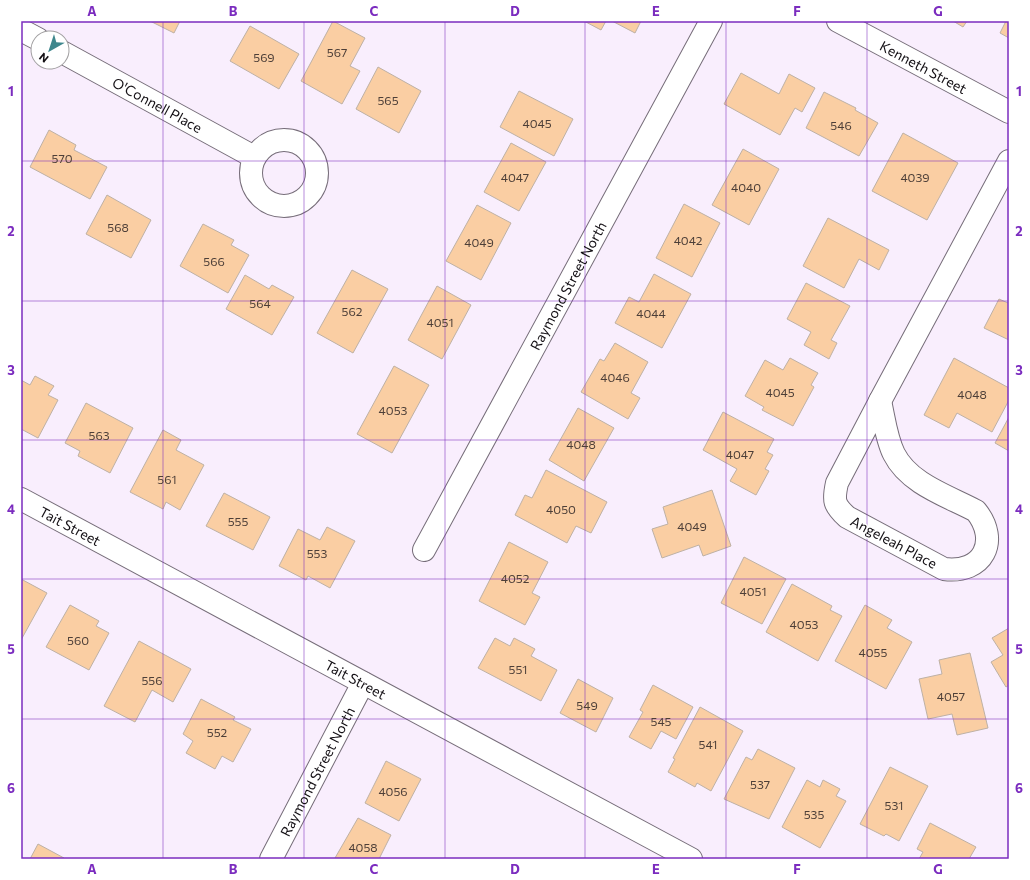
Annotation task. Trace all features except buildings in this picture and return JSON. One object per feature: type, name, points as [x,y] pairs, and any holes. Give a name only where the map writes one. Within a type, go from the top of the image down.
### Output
[{"type":"street","name":"Raymond Street North","points":[[424,550],[711,21]]},
{"type":"street","name":"Kenneth Street","points":[[838,21],[1009,112]]},
{"type":"street","points":[[21,30],[30,35]]},
{"type":"street","name":"O'Connell Place","points":[[70,56],[254,157]]},
{"type":"street","name":"Angeleah Place","points":[[880,401],[887,435],[894,454],[902,468],[914,478],[976,511],[983,520],[987,531],[988,542],[984,553],[976,562],[967,568],[955,571],[944,569],[847,517],[836,507],[834,497],[837,483],[880,401],[1009,161]]},
{"type":"street","name":"Tait Street","points":[[21,499],[691,859]]},
{"type":"street","name":"Raymond Street North","points":[[271,859],[363,683]]}]
